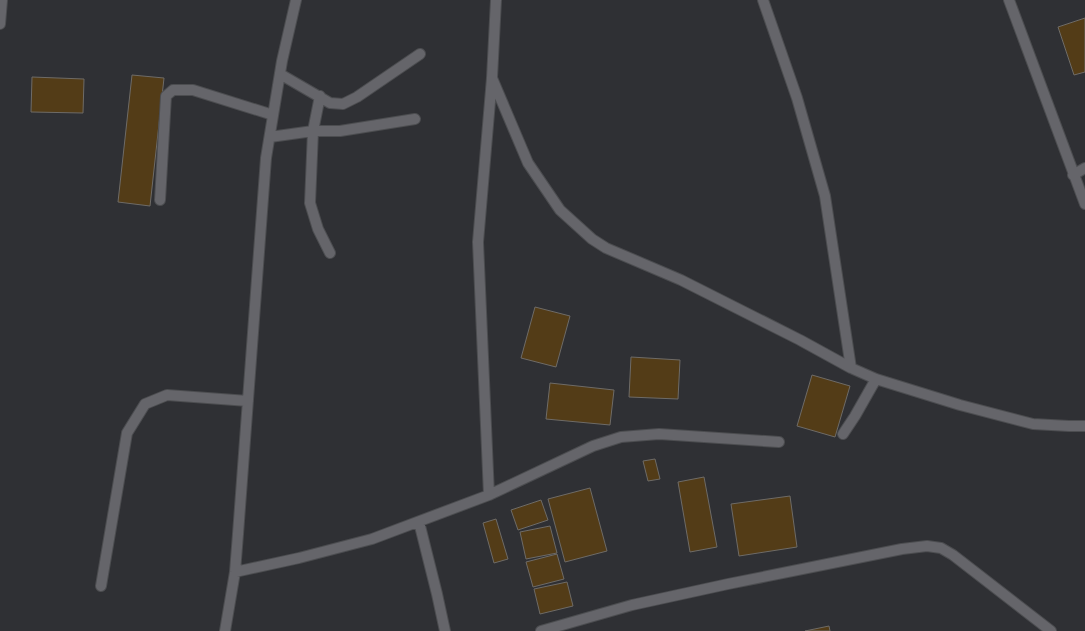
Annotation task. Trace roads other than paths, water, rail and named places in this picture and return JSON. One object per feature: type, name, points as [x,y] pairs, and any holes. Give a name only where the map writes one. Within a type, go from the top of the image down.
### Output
[{"type":"street","points":[[0,24],[2,0]]},
{"type":"street","points":[[225,631],[234,572],[262,207],[273,115],[296,0]]},
{"type":"street","points":[[489,495],[478,242],[492,78],[496,0]]},
{"type":"street","points":[[764,0],[797,98],[825,196],[851,368]]},
{"type":"street","points":[[1009,0],[1085,204]]},
{"type":"street","points":[[280,74],[330,102],[343,104],[357,97],[420,54]]},
{"type":"street","points":[[492,78],[528,163],[560,210],[592,239],[606,248],[681,280],[800,340],[851,368],[876,379],[960,405],[1034,424],[1085,426]]},
{"type":"street","points":[[160,200],[166,96],[173,90],[193,90],[273,115]]},
{"type":"street","points":[[320,96],[313,131],[310,202],[318,229],[330,253]]},
{"type":"street","points":[[270,137],[313,131],[340,131],[415,119]]},
{"type":"street","points":[[1073,175],[1085,168]]},
{"type":"street","points":[[843,434],[876,379]]},
{"type":"street","points":[[101,586],[127,433],[145,404],[167,394],[248,400]]},
{"type":"street","points":[[234,572],[298,558],[372,539],[489,495],[593,446],[621,438],[659,434],[778,442]]},
{"type":"street","points":[[419,522],[445,631]]},
{"type":"street","points":[[541,631],[632,605],[713,587],[902,549],[927,546],[941,548],[953,555],[1051,631]]}]
